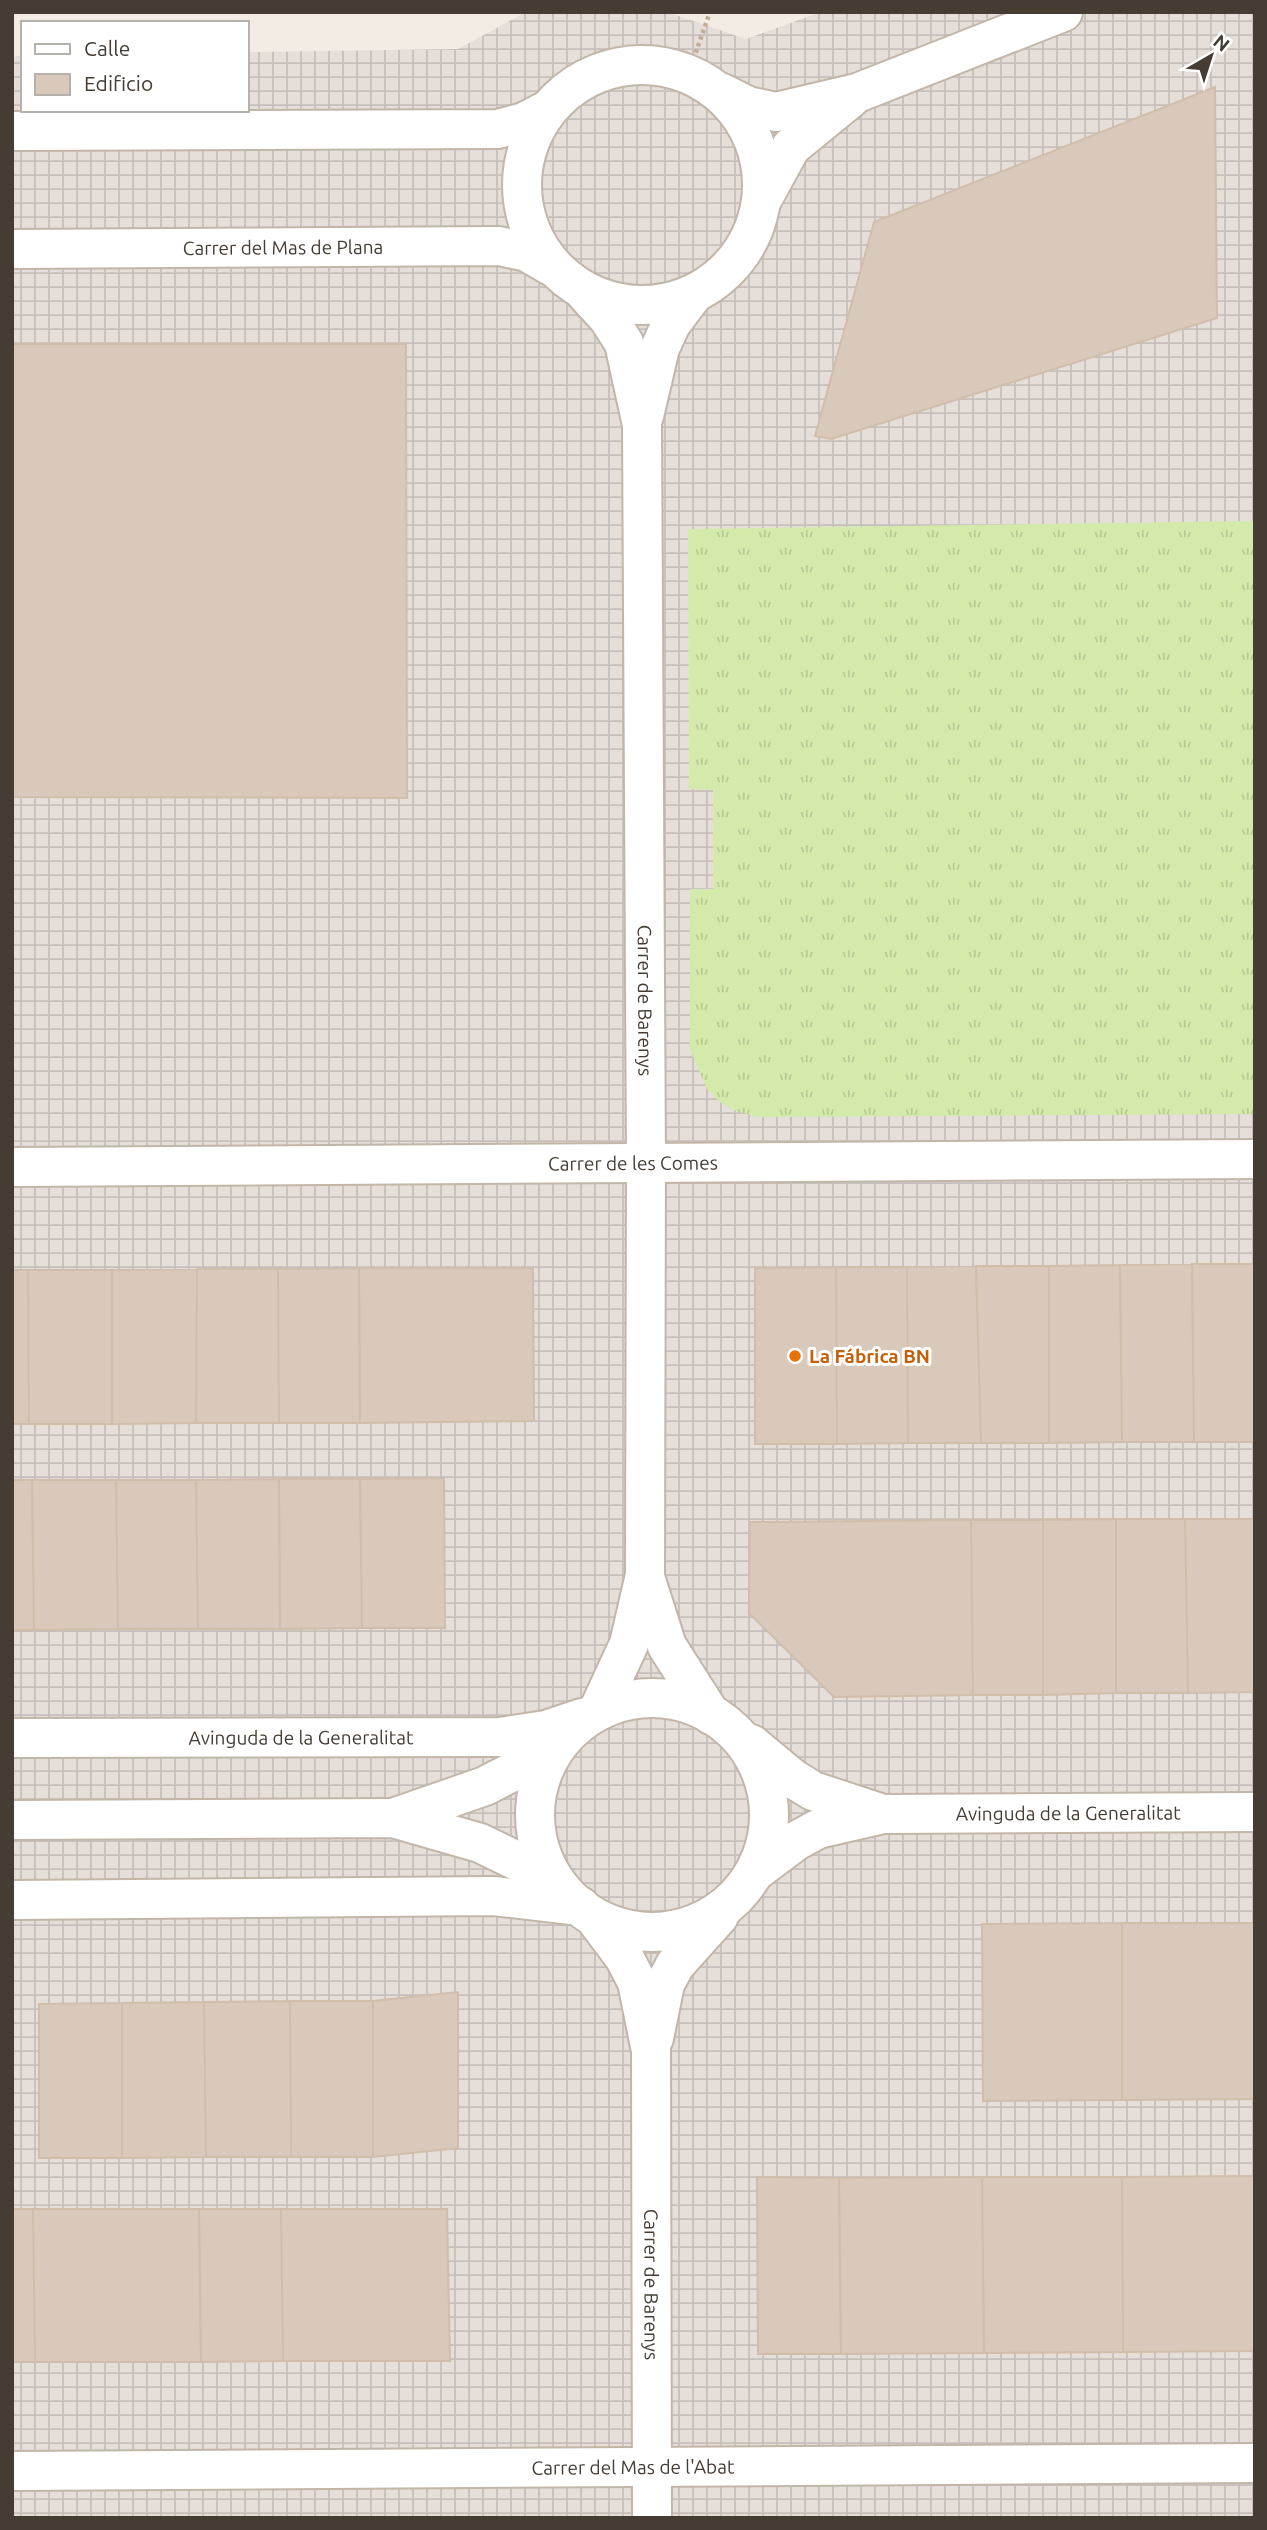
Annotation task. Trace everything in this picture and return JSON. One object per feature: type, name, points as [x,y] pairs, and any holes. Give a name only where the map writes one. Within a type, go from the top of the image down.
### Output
[{"type":"street","points":[[12,131],[498,129],[524,122],[547,110],[576,83],[612,67],[651,64],[702,82],[748,106],[776,112],[857,93],[1063,12]]},
{"type":"street","points":[[702,82],[744,120],[760,159],[762,200]]},
{"type":"street","points":[[547,110],[530,139],[521,172],[522,205],[533,237],[551,266],[585,293],[620,304],[657,306],[692,296],[726,273],[751,240],[762,200],[791,147],[857,93]]},
{"type":"street","name":"Carrer del Mas de Plana","points":[[12,249],[499,246],[527,252],[551,266]]},
{"type":"street","name":"Carrer de Barenys","points":[[585,293],[608,318],[624,342],[642,425],[645,1575],[629,1644],[593,1714]]},
{"type":"street","name":"Carrer de Barenys","points":[[642,425],[660,348],[671,324],[692,296]]},
{"type":"street","name":"Carrer de les Comes","points":[[12,1167],[1255,1159]]},
{"type":"street","name":"Carrer de Barenys","points":[[645,1575],[667,1646],[719,1719]]},
{"type":"street","points":[[12,1820],[393,1818],[480,1843],[525,1865],[579,1905],[628,1930],[664,1932],[700,1922],[730,1903],[755,1871],[769,1833],[768,1792],[753,1754],[719,1719],[695,1705],[658,1697],[621,1701],[593,1714],[570,1730],[555,1747],[524,1766],[485,1786],[393,1818]]},
{"type":"street","name":"Avinguda de la Generalitat","points":[[12,1738],[500,1737],[546,1730],[593,1714]]},
{"type":"street","name":"Avinguda de la Generalitat","points":[[719,1719],[792,1778],[813,1791],[883,1814]]},
{"type":"street","points":[[555,1747],[539,1783],[534,1821],[543,1859],[579,1905]]},
{"type":"street","name":"Avinguda de la Generalitat","points":[[755,1871],[796,1841],[818,1829],[883,1814],[1255,1812]]},
{"type":"street","points":[[12,1900],[492,1896],[579,1905]]},
{"type":"street","name":"Carrer de Barenys","points":[[651,2051],[666,1984],[675,1965],[730,1903]]},
{"type":"street","name":"Carrer de Barenys","points":[[579,1905],[624,1957],[637,1982],[651,2051],[652,2518]]},
{"type":"street","name":"Carrer del Mas de l'Abat","points":[[12,2471],[1255,2463]]},
{"type":"path","points":[[702,82],[710,12]]},
{"type":"shaded area","points":[[526,12],[667,12],[746,39],[821,12],[1255,12],[1255,2518],[12,2518],[12,56],[21,56],[21,112],[248,112],[248,52],[458,49]]},
{"type":"green space","points":[[1255,521],[1255,1114],[757,1117],[736,1111],[720,1102],[707,1089],[690,1049],[690,889],[713,889],[713,790],[689,789],[688,529]]},
{"type":"building","points":[[1215,87],[1217,318],[831,439],[815,436],[874,222]]},
{"type":"building","points":[[12,344],[406,344],[407,798],[12,797]]},
{"type":"building","points":[[1192,1264],[1255,1264],[1255,1442],[1194,1442]]},
{"type":"building","points":[[1192,1264],[1194,1442],[1122,1442],[1120,1265]]},
{"type":"building","points":[[1120,1265],[1122,1442],[1049,1443],[1049,1266]]},
{"type":"building","points":[[976,1266],[981,1443],[908,1443],[907,1267]]},
{"type":"building","points":[[976,1266],[1049,1266],[1049,1443],[981,1443]]},
{"type":"building","name":"La Fábrica BN","points":[[836,1267],[837,1444],[755,1444],[755,1268]]},
{"type":"building","points":[[836,1267],[907,1267],[908,1443],[837,1444]]},
{"type":"building","points":[[359,1268],[533,1268],[534,1421],[360,1423]]},
{"type":"building","points":[[359,1268],[360,1423],[279,1423],[278,1269]]},
{"type":"building","points":[[197,1269],[278,1269],[279,1423],[196,1423]]},
{"type":"building","points":[[197,1269],[196,1423],[112,1424],[112,1270]]},
{"type":"building","points":[[12,1270],[28,1270],[29,1424],[12,1424]]},
{"type":"building","points":[[28,1270],[112,1270],[112,1424],[29,1424]]},
{"type":"building","points":[[444,1478],[445,1628],[362,1628],[360,1479]]},
{"type":"building","points":[[279,1479],[360,1479],[362,1628],[280,1629]]},
{"type":"building","points":[[279,1479],[280,1629],[198,1629],[196,1480]]},
{"type":"building","points":[[12,1480],[32,1480],[34,1630],[12,1630]]},
{"type":"building","points":[[32,1480],[116,1480],[118,1629],[34,1630]]},
{"type":"building","points":[[116,1480],[196,1480],[198,1629],[118,1629]]},
{"type":"building","points":[[1116,1519],[1116,1693],[1043,1695],[1043,1520]]},
{"type":"building","points":[[1116,1519],[1185,1519],[1188,1693],[1116,1693]]},
{"type":"building","points":[[1185,1519],[1254,1519],[1255,1692],[1188,1693]]},
{"type":"building","points":[[971,1520],[973,1695],[834,1697],[749,1613],[750,1522]]},
{"type":"building","points":[[971,1520],[1043,1520],[1043,1695],[973,1695]]},
{"type":"building","points":[[1122,1923],[1122,2100],[983,2101],[982,1924]]},
{"type":"building","points":[[1122,1923],[1255,1923],[1255,2099],[1122,2100]]},
{"type":"building","points":[[458,1992],[458,2148],[373,2157],[373,2001]]},
{"type":"building","points":[[290,2001],[291,2157],[206,2157],[204,2002]]},
{"type":"building","points":[[290,2001],[373,2001],[373,2157],[291,2157]]},
{"type":"building","points":[[204,2002],[206,2157],[122,2158],[122,2003]]},
{"type":"building","points":[[122,2003],[122,2158],[39,2158],[39,2004]]},
{"type":"building","points":[[1255,2176],[1255,2351],[1123,2352],[1122,2177]]},
{"type":"building","points":[[757,2177],[839,2178],[841,2354],[758,2354]]},
{"type":"building","points":[[982,2177],[984,2353],[841,2354],[839,2178]]},
{"type":"building","points":[[982,2177],[1122,2177],[1123,2352],[984,2353]]},
{"type":"building","points":[[12,2209],[33,2209],[35,2362],[12,2362]]},
{"type":"building","points":[[33,2209],[199,2209],[201,2362],[35,2362]]},
{"type":"building","points":[[199,2209],[281,2209],[283,2361],[201,2362]]},
{"type":"building","points":[[281,2209],[447,2209],[450,2361],[283,2361]]},
{"type":"place","name":"La Fábrica BN","points":[[795,1356]]}]
